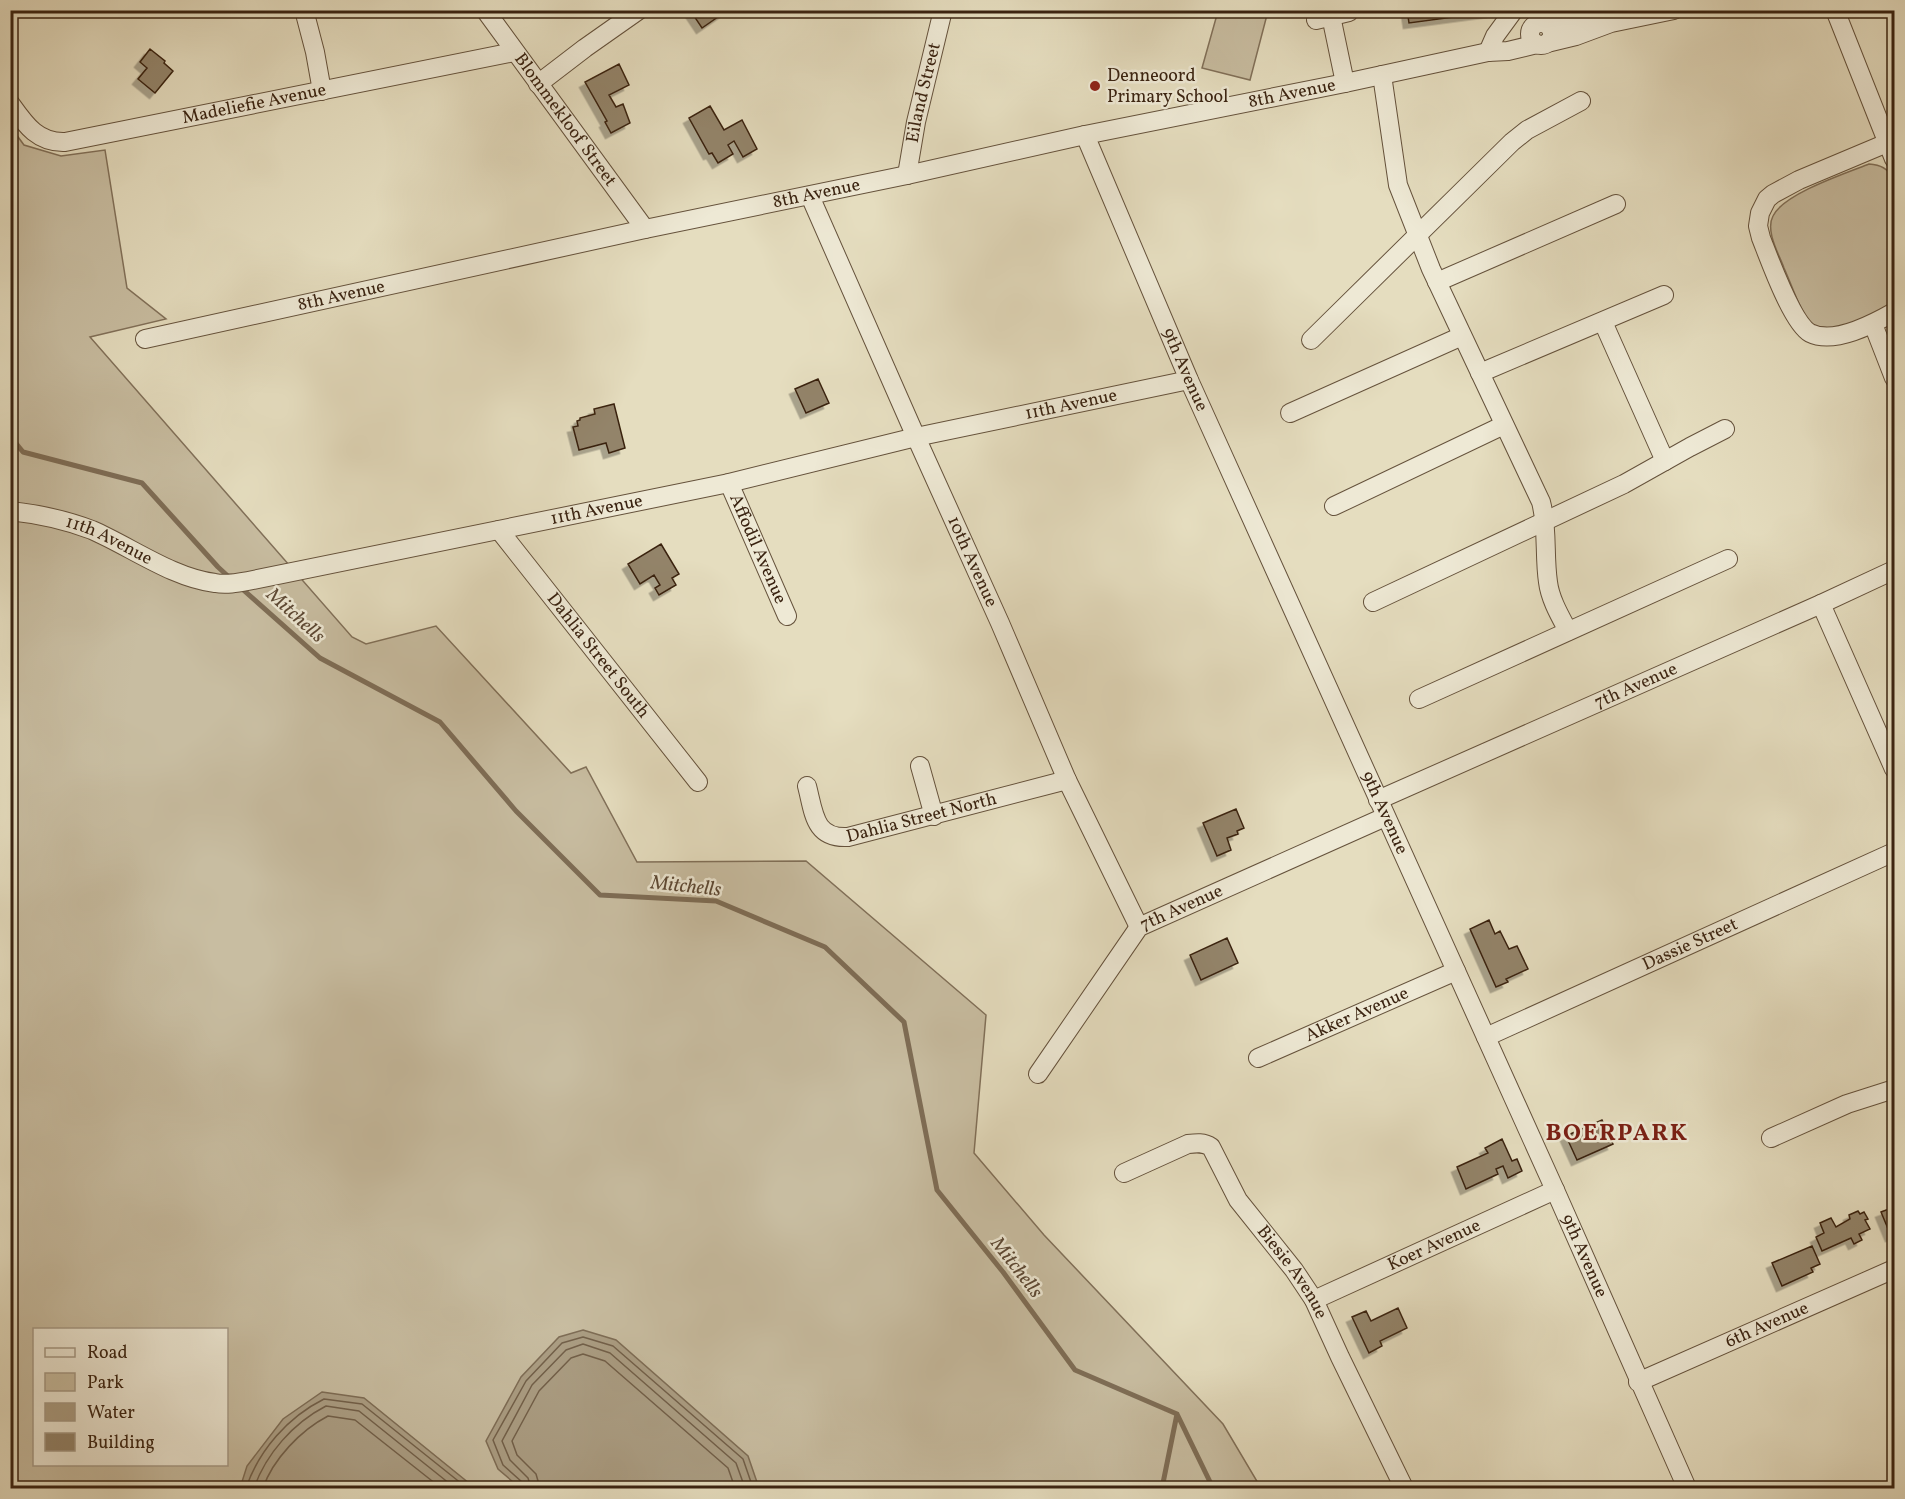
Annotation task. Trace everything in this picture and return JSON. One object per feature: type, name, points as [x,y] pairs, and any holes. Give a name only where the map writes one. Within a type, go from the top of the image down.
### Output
[{"type":"street","points":[[303,10],[315,52],[322,91]]},
{"type":"street","name":"Blommekloof Street","points":[[485,10],[645,229]]},
{"type":"street","points":[[538,84],[639,10]]},
{"type":"street","name":"Eiland Street","points":[[907,175],[916,122],[943,10]]},
{"type":"street","points":[[1488,52],[1495,36],[1514,10]]},
{"type":"street","name":"8th Avenue","points":[[146,339],[645,229],[1488,52],[1540,30],[1572,23],[1611,23],[1674,10]]},
{"type":"street","points":[[1835,10],[1891,151],[1799,180],[1781,189],[1767,199],[1763,207],[1759,221],[1761,238],[1792,310],[1805,329],[1819,336],[1830,336],[1872,324],[1894,312]]},
{"type":"street","points":[[1332,16],[1345,83]]},
{"type":"street","name":"Madeliefie Avenue","points":[[10,103],[33,133],[44,140],[58,142],[98,136],[514,52]]},
{"type":"street","points":[[1382,75],[1398,185],[1437,282],[1540,502],[1545,521],[1548,582],[1568,631]]},
{"type":"street","points":[[1311,340],[1527,130],[1581,101]]},
{"type":"street","name":"9th Avenue","points":[[1085,135],[1190,380],[1687,1488]]},
{"type":"street","name":"10th Avenue","points":[[810,196],[1000,623],[1067,780],[1139,927]]},
{"type":"street","points":[[1437,282],[1616,204]]},
{"type":"street","points":[[1480,373],[1664,295]]},
{"type":"street","points":[[1603,321],[1665,461]]},
{"type":"street","points":[[1872,324],[1894,378]]},
{"type":"street","points":[[1290,413],[1462,336]]},
{"type":"street","name":"11th Avenue","points":[[10,511],[72,522],[192,578],[228,584],[729,483],[916,437],[1190,380]]},
{"type":"street","points":[[1334,506],[1504,425]]},
{"type":"street","points":[[1373,602],[1624,484],[1725,429]]},
{"type":"street","name":"Affodil Avenue","points":[[729,483],[787,616]]},
{"type":"street","name":"Dahlia Street South","points":[[499,531],[698,782]]},
{"type":"street","points":[[1419,699],[1728,559]]},
{"type":"street","name":"7th Avenue","points":[[1038,1074],[1139,927],[1382,808],[1894,570]]},
{"type":"street","points":[[1821,604],[1894,769]]},
{"type":"street","points":[[920,765],[934,816]]},
{"type":"street","name":"Dahlia Street North","points":[[807,786],[821,828],[829,835],[839,838],[934,816],[1067,780]]},
{"type":"street","name":"Dassie Street","points":[[1486,1037],[1894,852]]},
{"type":"street","name":"Akker Avenue","points":[[1258,1058],[1456,971]]},
{"type":"street","points":[[1771,1138],[1847,1104],[1894,1089]]},
{"type":"street","name":"Biesie Avenue","points":[[1124,1173],[1188,1144],[1208,1144],[1238,1200],[1294,1270],[1314,1300],[1404,1488]]},
{"type":"street","name":"Koer Avenue","points":[[1314,1300],[1555,1190]]},
{"type":"street","name":"6th Avenue","points":[[1638,1382],[1894,1269]]},
{"type":"green space","points":[[1218,11],[1268,11],[1250,80],[1202,68]]},
{"type":"green space","points":[[10,126],[24,145],[61,156],[105,150],[127,288],[166,319],[90,337],[352,637],[366,644],[436,626],[571,773],[586,767],[637,862],[806,861],[986,1015],[974,1153],[1044,1235],[1223,1424],[1261,1488],[11,1488]]},
{"type":"green space","points":[[1869,164],[1883,168],[1894,179],[1894,304],[1839,329],[1812,326],[1800,305],[1774,242],[1771,228],[1773,216],[1779,208],[1802,192]]},
{"type":"water","points":[[583,1330],[616,1340],[748,1456],[759,1488],[520,1488],[498,1469],[486,1441],[521,1377],[559,1337]]},
{"type":"water","points":[[322,1392],[364,1398],[475,1488],[240,1488],[247,1466],[283,1419]]},
{"type":"building","points":[[690,10],[724,10],[725,12],[702,28]]},
{"type":"building","points":[[1407,10],[1491,10],[1492,12],[1409,23]]},
{"type":"building","points":[[150,49],[173,71],[155,93],[138,79],[147,68],[140,62]]},
{"type":"building","points":[[619,64],[629,85],[609,95],[616,107],[623,104],[630,123],[611,133],[605,122],[607,121],[585,82]]},
{"type":"building","points":[[710,106],[724,130],[742,120],[757,149],[743,157],[734,141],[728,145],[733,154],[718,163],[712,153],[709,154],[689,118]]},
{"type":"building","points":[[818,379],[829,403],[806,413],[795,389]]},
{"type":"building","points":[[614,404],[625,448],[609,453],[606,443],[579,450],[573,427],[578,426],[577,421],[595,414],[594,409]]},
{"type":"building","points":[[661,544],[679,574],[672,578],[676,585],[659,595],[655,588],[660,585],[654,575],[640,584],[628,564]]},
{"type":"building","points":[[1236,809],[1244,828],[1237,831],[1238,834],[1227,838],[1231,850],[1217,856],[1203,823]]},
{"type":"building","points":[[1489,920],[1495,934],[1500,931],[1509,949],[1517,946],[1528,969],[1506,979],[1508,982],[1496,987],[1470,929]]},
{"type":"building","points":[[1227,938],[1238,963],[1201,980],[1190,955]]},
{"type":"building","points":[[1602,1120],[1613,1144],[1577,1160],[1566,1136]]},
{"type":"building","points":[[1502,1139],[1512,1161],[1517,1159],[1522,1171],[1508,1178],[1503,1166],[1496,1169],[1498,1174],[1466,1189],[1457,1167],[1488,1153],[1485,1148]]},
{"type":"building","points":[[1894,1207],[1894,1235],[1891,1236],[1881,1212]]},
{"type":"building","points":[[1858,1211],[1860,1214],[1864,1212],[1870,1229],[1859,1234],[1862,1240],[1854,1244],[1851,1238],[1822,1251],[1816,1237],[1824,1233],[1820,1223],[1831,1218],[1836,1227],[1850,1219],[1849,1215]]},
{"type":"building","points":[[1812,1246],[1820,1264],[1811,1268],[1813,1272],[1782,1286],[1772,1263]]},
{"type":"building","points":[[1398,1308],[1407,1328],[1380,1341],[1382,1346],[1369,1353],[1352,1317],[1366,1311],[1371,1321]]},
{"type":"waterway","name":"Mitchells","points":[[10,436],[23,452],[142,483],[231,579]]},
{"type":"waterway","name":"Mitchells","points":[[240,587],[320,658],[440,722],[516,811],[600,895],[716,901],[825,947],[904,1022],[937,1190],[1003,1272],[1075,1370],[1177,1414],[1213,1488]]},
{"type":"waterway","points":[[1162,1488],[1177,1414]]},
{"type":"place","name":"Denneoord Primary School","points":[[1095,86]]},
{"type":"district","name":"BOERPARK","points":[[1617,1134]]}]
